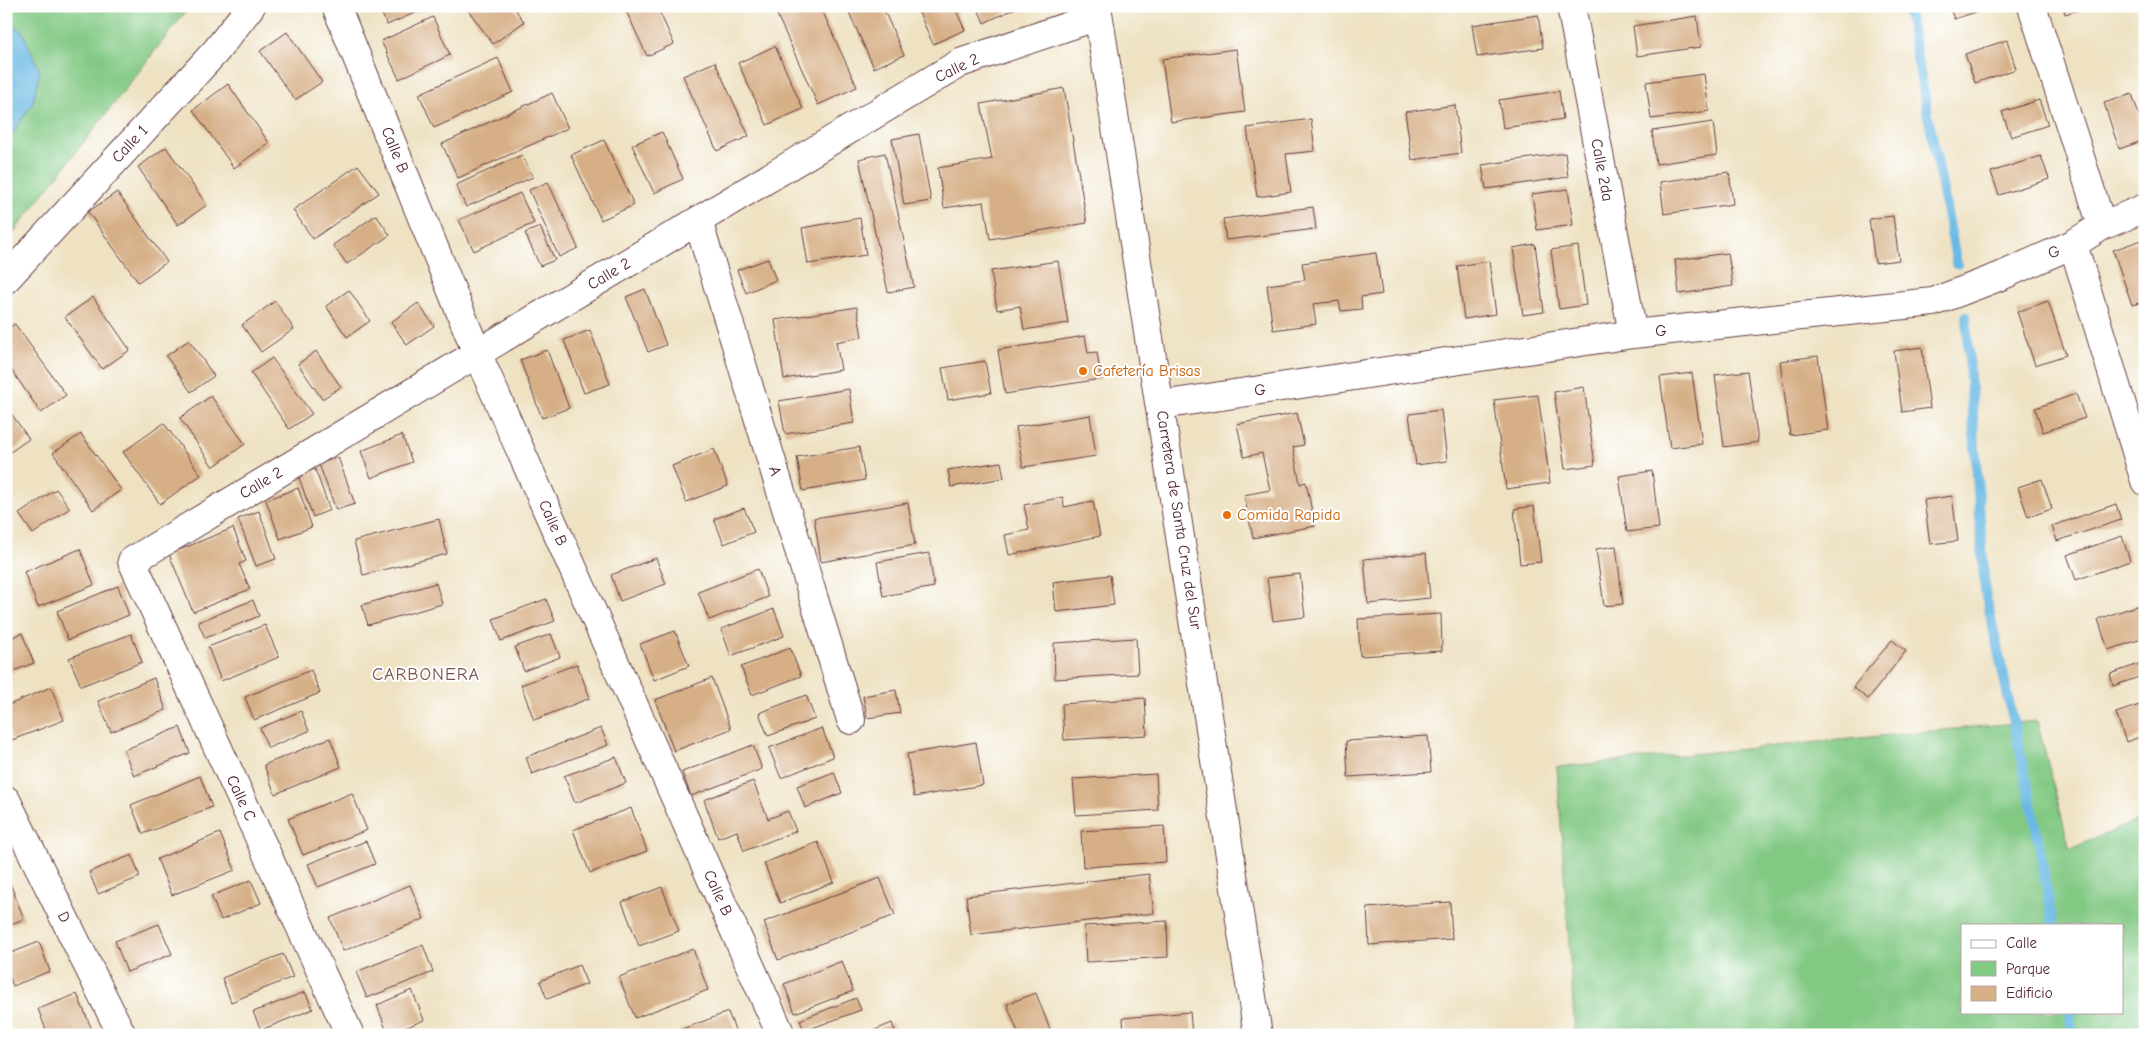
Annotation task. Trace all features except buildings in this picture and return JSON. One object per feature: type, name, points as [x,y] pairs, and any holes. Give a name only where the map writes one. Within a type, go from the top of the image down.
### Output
[{"type":"street","name":"Calle 1","points":[[6,279],[216,51],[251,6]]},
{"type":"street","name":"Calle B","points":[[336,6],[477,352],[781,1035]]},
{"type":"street","name":"Calle 2da","points":[[1571,6],[1633,334]]},
{"type":"street","points":[[2032,6],[2102,226]]},
{"type":"street","name":"Calle 2","points":[[132,561],[960,63],[1098,11]]},
{"type":"street","name":"Carretera de Santa Cruz del Sur","points":[[1098,11],[1258,1035]]},
{"type":"street","name":"G","points":[[1161,405],[1633,334],[1932,302],[2001,276],[2073,244],[2102,226],[2145,208]]},
{"type":"street","name":"A","points":[[698,221],[851,720]]},
{"type":"street","points":[[2073,244],[2145,481]]},
{"type":"street","name":"Calle C","points":[[132,561],[350,1035]]},
{"type":"street","name":"D","points":[[6,800],[122,1035]]},
{"type":"green space","points":[[6,6],[190,6],[6,242],[6,144],[33,102],[22,31],[6,20]]},
{"type":"green space","points":[[2037,721],[2070,849],[2145,817],[2145,1035],[1575,1035],[1557,767]]},
{"type":"water","points":[[6,20],[22,31],[40,71],[33,102],[6,144]]},
{"type":"waterway","points":[[1907,6],[1957,264]]},
{"type":"waterway","points":[[1966,317],[1985,591],[2035,821],[2053,924]]},
{"type":"waterway","points":[[2069,1014],[2073,1035]]},
{"type":"place","name":"Cafetería Brisas","points":[[1083,371]]},
{"type":"place","name":"Comida Rapida","points":[[1227,515]]},
{"type":"district","name":"CARBONERA","points":[[426,674]]}]
